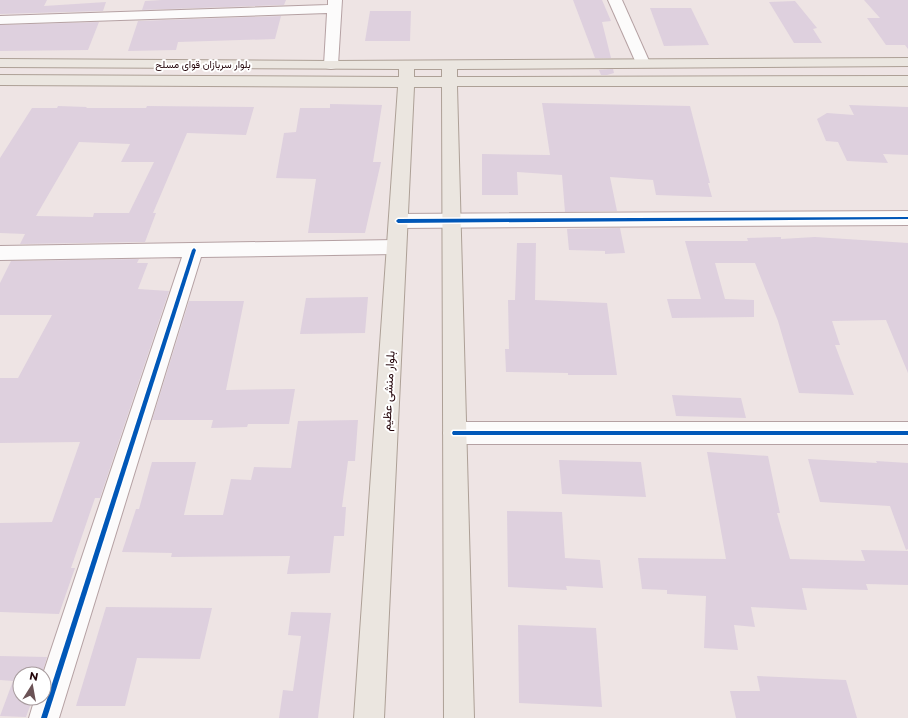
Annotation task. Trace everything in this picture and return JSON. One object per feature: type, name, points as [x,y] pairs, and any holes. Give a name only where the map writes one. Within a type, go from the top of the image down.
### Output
[{"type":"main road","points":[[450,73],[643,63],[908,62]]},
{"type":"main road","name":"بلوار سربازان قوای مسلح","points":[[0,63],[331,65],[406,73]]},
{"type":"main road","points":[[406,73],[908,81]]},
{"type":"main road","name":"بلوار سربازان قوای مسلح","points":[[0,80],[406,73]]},
{"type":"main road","name":"بلوار منشی عظیم","points":[[369,718],[406,73]]},
{"type":"main road","points":[[450,73],[459,718]]},
{"type":"street","points":[[615,0],[643,63]]},
{"type":"street","points":[[0,20],[335,4],[331,65]]},
{"type":"street","points":[[398,221],[908,218]]},
{"type":"street","points":[[0,253],[396,247]]},
{"type":"street","points":[[44,718],[194,250]]},
{"type":"street","points":[[455,433],[908,433]]},
{"type":"building","points":[[0,0],[47,0],[44,6],[106,2],[103,11],[0,14]]},
{"type":"building","points":[[286,0],[284,5],[142,10],[145,1]]},
{"type":"building","points":[[573,0],[602,0],[611,21],[602,22],[611,58],[595,58]]},
{"type":"building","points":[[864,0],[908,0],[908,49],[905,45],[886,45],[867,18],[880,18]]},
{"type":"building","points":[[795,1],[817,28],[813,29],[822,43],[794,43],[769,2]]},
{"type":"building","points":[[650,8],[691,8],[709,45],[664,46]]},
{"type":"building","points":[[370,11],[411,11],[410,41],[365,41]]},
{"type":"building","points":[[281,16],[275,39],[178,42],[176,50],[128,51],[138,21]]},
{"type":"building","points":[[99,22],[88,50],[0,51],[0,25]]},
{"type":"building","points":[[613,69],[614,73],[607,75],[601,75],[599,70]]},
{"type":"building","points":[[542,103],[690,106],[710,183],[708,183],[712,197],[656,195],[653,180],[610,177],[617,211],[565,212],[562,175],[517,172],[518,195],[482,195],[482,154],[550,155]]},
{"type":"building","points":[[330,104],[382,105],[373,162],[381,162],[365,233],[308,233],[316,179],[276,178],[284,133],[296,132],[300,108],[330,108]]},
{"type":"building","points":[[849,105],[908,107],[908,155],[883,154],[888,163],[847,161],[838,142],[826,141],[817,119],[827,113],[854,115]]},
{"type":"building","points":[[58,106],[87,107],[86,108],[146,108],[147,106],[254,107],[246,135],[187,133],[153,213],[156,213],[145,242],[20,244],[25,234],[0,233],[0,158],[32,108],[57,108]],"holes":[[[79,142],[130,144],[121,162],[154,162],[129,213],[94,213],[93,217],[36,216]]]},
{"type":"building","points":[[620,228],[625,253],[605,254],[605,251],[569,250],[567,229]]},
{"type":"building","points":[[781,237],[781,239],[815,237],[908,243],[908,373],[886,320],[832,321],[840,345],[835,345],[854,395],[799,393],[778,321],[755,263],[715,263],[725,299],[754,300],[754,317],[672,318],[667,299],[701,299],[685,241],[748,241],[747,238]]},
{"type":"building","points":[[517,243],[536,243],[535,300],[607,303],[617,375],[568,375],[568,373],[506,372],[505,349],[509,349],[508,300],[515,300]]},
{"type":"building","points":[[139,259],[137,263],[148,263],[138,289],[169,291],[100,498],[95,498],[71,568],[75,568],[59,614],[0,612],[0,523],[52,522],[80,442],[0,443],[0,378],[18,378],[52,315],[0,315],[0,283],[11,261]]},
{"type":"building","points":[[368,297],[365,333],[300,334],[306,298]]},
{"type":"building","points":[[189,301],[244,301],[226,390],[295,389],[289,424],[248,424],[247,427],[211,428],[213,420],[152,420]]},
{"type":"building","points":[[672,395],[741,398],[746,418],[676,416]]},
{"type":"building","points":[[358,420],[355,461],[348,461],[342,507],[346,507],[344,536],[334,536],[330,573],[287,574],[290,556],[171,557],[172,553],[122,552],[136,509],[139,509],[152,462],[196,462],[184,515],[223,515],[231,479],[251,480],[254,467],[291,468],[298,421]]},
{"type":"building","points":[[707,452],[768,456],[780,513],[777,513],[790,559],[865,561],[861,550],[908,551],[908,585],[866,584],[868,590],[802,588],[807,610],[751,607],[755,627],[734,625],[738,650],[704,648],[706,596],[667,594],[667,590],[642,589],[638,558],[726,559]]},
{"type":"building","points":[[808,459],[877,463],[876,461],[908,463],[908,549],[906,550],[890,506],[820,502]]},
{"type":"building","points":[[559,460],[641,462],[646,497],[562,494]]},
{"type":"building","points":[[507,511],[562,512],[565,558],[600,560],[603,588],[566,586],[567,590],[508,587]]},
{"type":"building","points":[[106,607],[212,608],[200,659],[137,658],[125,706],[76,706]]},
{"type":"building","points":[[291,612],[331,613],[318,718],[279,718],[283,690],[293,691],[301,636],[288,635]]},
{"type":"building","points":[[518,625],[596,628],[602,707],[519,703]]},
{"type":"building","points":[[0,656],[47,657],[44,666],[12,666],[12,681],[0,680]]},
{"type":"building","points":[[757,676],[846,680],[857,718],[736,718],[730,691],[760,691]]},
{"type":"building","points":[[12,684],[12,706],[30,706],[26,717],[0,716]]},
{"type":"cycle path","points":[[398,221],[908,218]]},
{"type":"cycle path","points":[[44,718],[194,250]]},
{"type":"cycle path","points":[[455,433],[908,433]]}]
